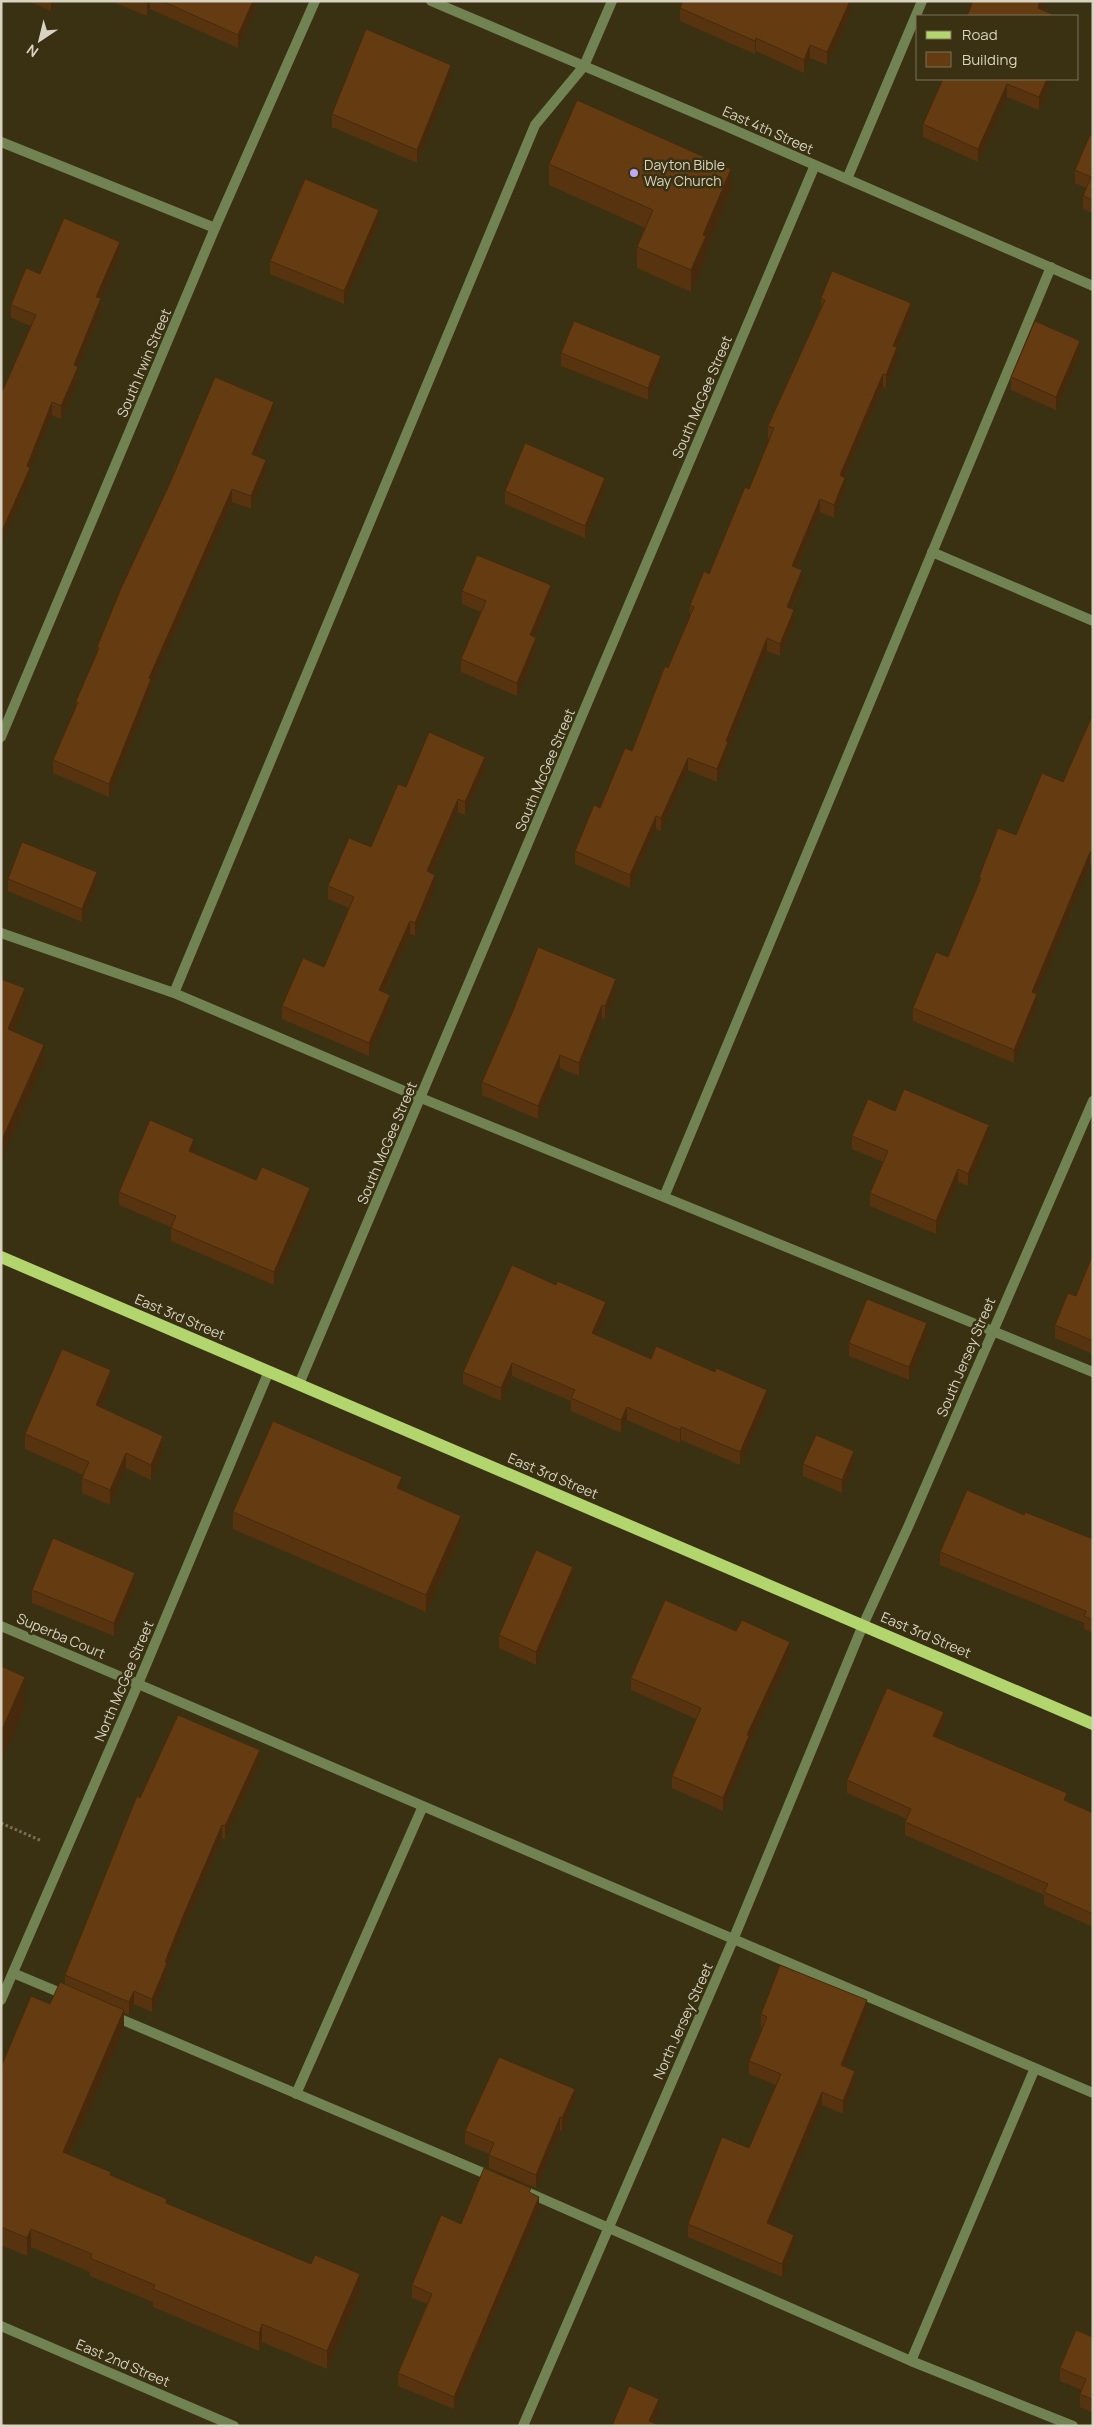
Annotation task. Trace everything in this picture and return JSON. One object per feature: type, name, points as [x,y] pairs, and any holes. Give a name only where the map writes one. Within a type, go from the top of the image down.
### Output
[{"type":"main road","name":"East 3rd Street","points":[[1,1257],[1093,1724]]},
{"type":"street","name":"South Irwin Street","points":[[1,737],[215,228],[315,1]]},
{"type":"street","name":"East 4th Street","points":[[431,1],[1093,286]]},
{"type":"street","points":[[174,993],[535,125],[584,66],[612,1]]},
{"type":"street","points":[[916,15],[922,1]]},
{"type":"street","points":[[847,179],[916,15]]},
{"type":"street","points":[[1,142],[215,228]]},
{"type":"street","name":"South McGee Street","points":[[299,1384],[815,165]]},
{"type":"street","points":[[664,1196],[1051,267]]},
{"type":"street","points":[[932,552],[1093,621]]},
{"type":"street","points":[[1,933],[174,993],[421,1098],[1093,1372]]},
{"type":"street","name":"South Jersey Street","points":[[863,1625],[908,1527],[1093,1101]]},
{"type":"street","name":"North McGee Street","points":[[1,2000],[138,1684],[268,1372]]},
{"type":"street","name":"North Jersey Street","points":[[523,2426],[733,1940],[863,1625]]},
{"type":"street","name":"Superba Court","points":[[1,1626],[1093,2094]]},
{"type":"street","points":[[296,2094],[423,1806]]},
{"type":"street","points":[[13,1973],[77,2000]]},
{"type":"street","points":[[104,2012],[608,2226],[911,2362],[1073,2426]]},
{"type":"street","points":[[911,2362],[1035,2068]]},
{"type":"street","name":"East 2nd Street","points":[[1,2326],[234,2426]]},
{"type":"path","points":[[1,1823],[66,1852]]},
{"type":"building","points":[[162,1],[253,1],[238,35]]},
{"type":"building","points":[[683,1],[850,1],[827,52],[810,45],[804,60],[756,38],[755,41],[680,8]]},
{"type":"building","points":[[973,1],[1040,1],[1038,8],[1052,14],[1052,15],[967,15]]},
{"type":"building","points":[[366,29],[451,65],[417,150],[332,114]]},
{"type":"building","points":[[943,80],[1047,80],[1039,97],[1007,84],[978,149],[923,124]]},
{"type":"building","points":[[577,100],[731,169],[703,235],[706,236],[691,270],[637,247],[653,210],[549,164]]},
{"type":"building","points":[[1090,135],[1093,136],[1093,200],[1083,196],[1091,177],[1075,170]]},
{"type":"building","points":[[305,179],[379,210],[344,291],[270,261]]},
{"type":"building","points":[[64,218],[120,242],[96,297],[101,298],[74,365],[78,367],[61,406],[52,402],[27,466],[30,468],[1,533],[1,389],[3,390],[36,315],[11,305],[26,268],[40,274]]},
{"type":"building","points":[[832,271],[911,303],[893,346],[897,347],[886,375],[883,374],[840,475],[845,478],[834,505],[820,499],[792,566],[802,570],[787,607],[794,610],[780,644],[767,638],[726,741],[728,742],[717,769],[688,758],[661,818],[656,816],[630,875],[575,851],[594,805],[600,808],[625,748],[632,751],[665,666],[668,668],[694,607],[690,605],[704,571],[709,574],[745,487],[749,489],[774,428],[768,426],[825,300],[821,298]]},
{"type":"building","points":[[574,321],[661,356],[648,388],[561,353]]},
{"type":"building","points":[[1035,321],[1080,341],[1056,397],[1011,377]]},
{"type":"building","points":[[215,377],[274,402],[252,454],[266,460],[251,496],[232,489],[149,678],[151,679],[109,784],[53,760],[78,702],[76,701],[99,648],[97,647],[122,586],[170,483]]},
{"type":"building","points":[[525,443],[605,478],[585,526],[505,491]]},
{"type":"building","points":[[477,555],[551,585],[530,635],[536,638],[517,683],[461,659],[486,601],[462,591]]},
{"type":"building","points":[[1093,714],[1093,853],[1090,852],[1032,992],[1037,994],[1014,1050],[913,1008],[936,952],[948,957],[981,878],[979,877],[998,828],[1016,835],[1042,773],[1063,782]]},
{"type":"building","points":[[429,732],[485,757],[465,802],[458,799],[427,871],[435,875],[415,923],[410,921],[379,990],[390,995],[369,1043],[282,1006],[303,958],[324,967],[354,897],[328,886],[349,838],[371,847],[398,784],[406,787]]},
{"type":"building","points":[[22,842],[97,872],[82,909],[8,879]]},
{"type":"building","points":[[538,947],[616,979],[605,1006],[602,1005],[579,1063],[560,1055],[538,1106],[482,1082]]},
{"type":"building","points":[[1,979],[25,988],[8,1029],[44,1045],[1,1142]]},
{"type":"building","points":[[904,1089],[989,1125],[968,1174],[958,1169],[936,1221],[870,1193],[888,1151],[852,1136],[868,1099],[895,1111]]},
{"type":"building","points":[[150,1120],[194,1139],[189,1151],[256,1180],[262,1167],[310,1188],[274,1272],[171,1228],[176,1216],[119,1192]]},
{"type":"building","points":[[1093,1254],[1093,1341],[1055,1325],[1068,1293],[1076,1296]]},
{"type":"building","points":[[512,1265],[556,1285],[557,1281],[606,1302],[592,1333],[651,1359],[656,1346],[715,1372],[716,1368],[767,1390],[740,1452],[681,1427],[680,1430],[627,1407],[621,1420],[571,1398],[575,1390],[512,1363],[501,1388],[463,1372]]},
{"type":"building","points":[[867,1299],[927,1323],[909,1367],[849,1343]]},
{"type":"building","points":[[62,1349],[111,1370],[96,1405],[163,1436],[151,1465],[126,1453],[110,1490],[82,1478],[89,1462],[25,1434]]},
{"type":"building","points":[[273,1421],[402,1477],[397,1488],[461,1516],[426,1595],[233,1512]]},
{"type":"building","points":[[816,1435],[854,1451],[842,1480],[803,1464]]},
{"type":"building","points":[[967,1490],[1024,1515],[1025,1512],[1093,1539],[1093,1620],[1084,1616],[1086,1611],[940,1552]]},
{"type":"building","points":[[53,1538],[135,1573],[114,1623],[32,1590]]},
{"type":"building","points":[[536,1550],[573,1567],[536,1652],[499,1635]]},
{"type":"building","points":[[665,1600],[736,1631],[742,1620],[790,1642],[747,1735],[749,1736],[723,1798],[672,1776],[701,1708],[631,1678]]},
{"type":"building","points":[[1,1666],[25,1677],[1,1732]]},
{"type":"building","points":[[887,1688],[944,1712],[933,1736],[1067,1793],[1064,1800],[1093,1813],[1093,1914],[1044,1892],[1048,1884],[905,1822],[911,1809],[847,1780]]},
{"type":"building","points":[[178,1715],[260,1750],[225,1826],[222,1825],[184,1914],[152,1999],[134,1991],[129,2002],[65,1975],[137,1796],[140,1798]]},
{"type":"building","points":[[780,1965],[867,2000],[841,2065],[855,2071],[843,2101],[822,2092],[767,2223],[794,2235],[782,2264],[688,2224],[722,2137],[749,2148],[781,2074],[749,2061],[767,2017],[761,2014]]},
{"type":"building","points":[[60,1982],[124,2010],[63,2152],[111,2172],[110,2175],[167,2199],[166,2203],[311,2264],[315,2255],[360,2274],[327,2351],[262,2324],[259,2333],[153,2289],[155,2285],[90,2258],[92,2254],[31,2229],[27,2238],[1,2227],[1,2067],[31,1996],[50,2004]]},
{"type":"building","points":[[499,2057],[575,2089],[562,2118],[560,2117],[536,2175],[489,2155],[494,2143],[465,2131]]},
{"type":"building","points":[[484,2168],[531,2188],[529,2192],[539,2197],[454,2397],[398,2373],[432,2294],[412,2285],[441,2215],[461,2224]]},
{"type":"building","points":[[1076,2330],[1093,2337],[1093,2400],[1080,2394],[1086,2379],[1060,2368]]},
{"type":"building","points":[[629,2386],[659,2399],[649,2421],[661,2426],[612,2426]]},
{"type":"building","points":[[1,2422],[10,2426],[1,2426]]},
{"type":"place","name":"Dayton Bible Way Church","points":[[634,173]]}]
